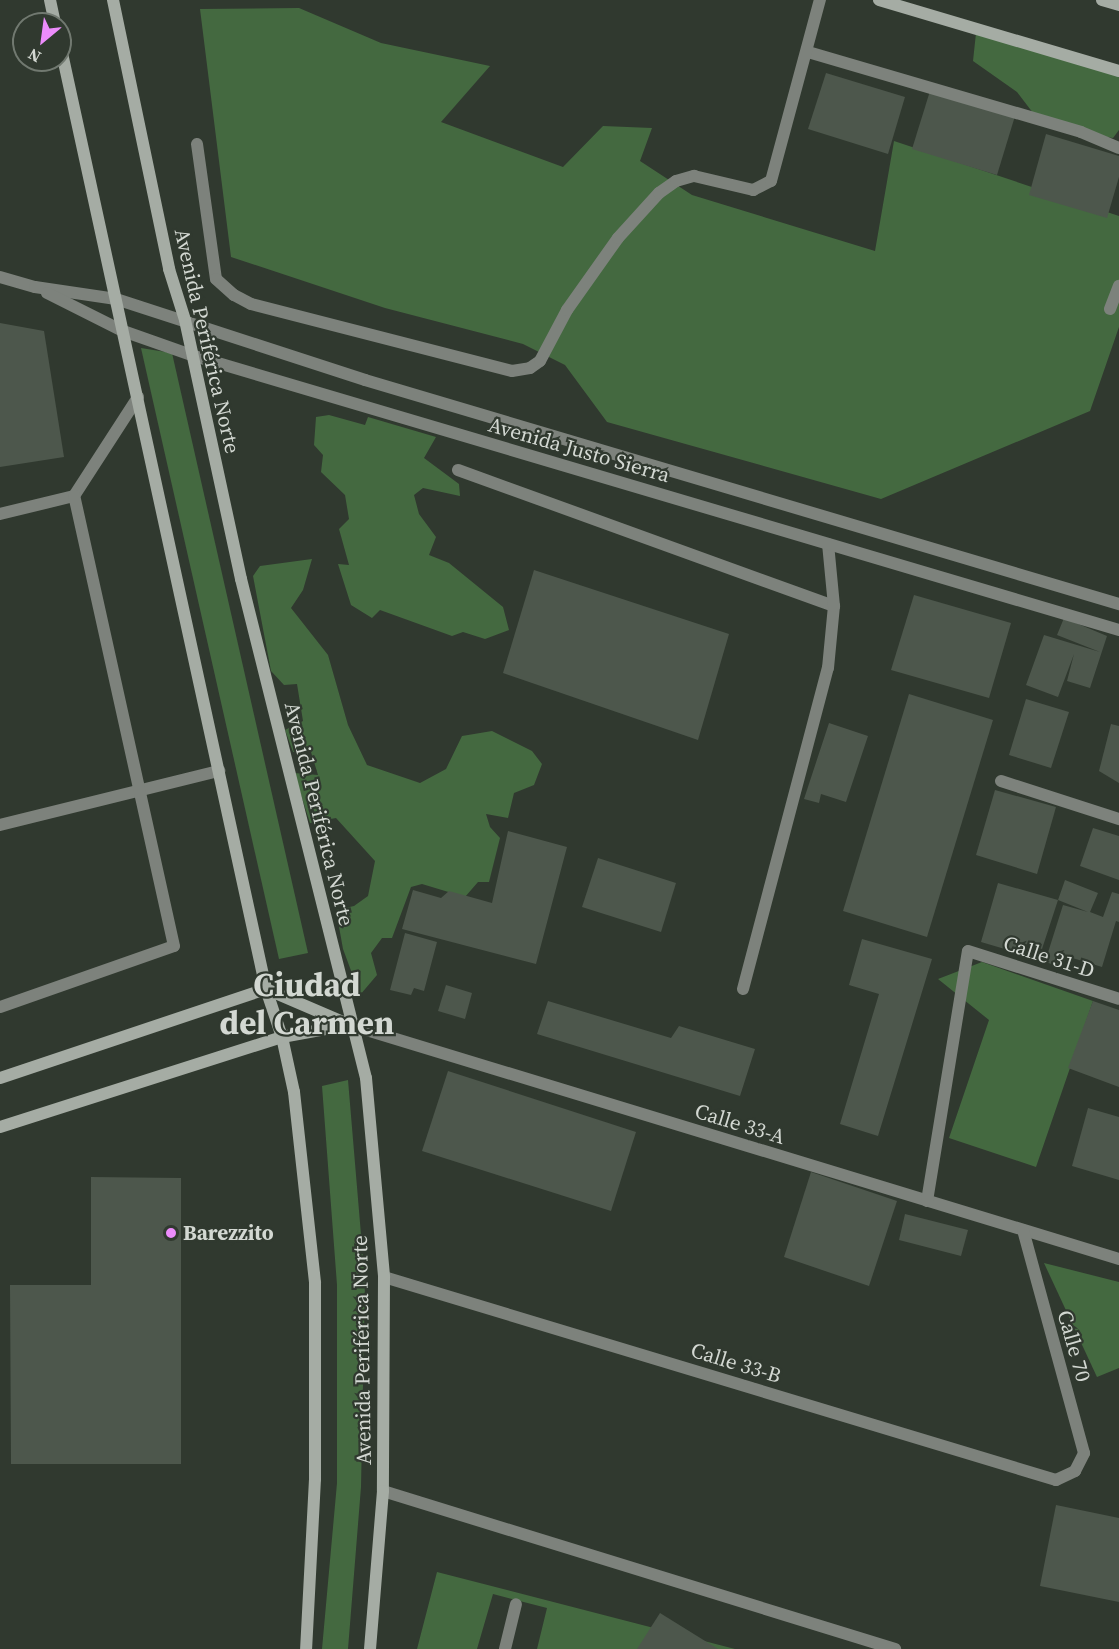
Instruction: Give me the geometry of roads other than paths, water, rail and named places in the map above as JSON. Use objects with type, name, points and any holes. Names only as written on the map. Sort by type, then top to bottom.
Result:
[{"type":"main road","name":"Avenida Periférica Norte","points":[[113,0],[169,269],[185,320],[241,579],[366,1078],[384,1277],[383,1491],[370,1649]]},
{"type":"main road","points":[[879,0],[1119,70]]},
{"type":"main road","points":[[1102,0],[1119,5]]},
{"type":"main road","points":[[66,72],[266,988],[282,1036],[294,1092],[315,1283],[315,1479],[306,1649]]},
{"type":"main road","points":[[0,1078],[266,988],[351,1025]]},
{"type":"main road","points":[[0,1127],[282,1036],[351,1025]]},
{"type":"street","points":[[197,144],[216,279],[234,295],[250,304],[512,371],[530,368],[540,361],[567,310],[618,238],[676,181],[694,176],[753,190],[771,181],[808,52],[820,0]]},
{"type":"street","points":[[808,52],[1081,132],[1119,148]]},
{"type":"street","name":"Avenida Justo Sierra","points":[[0,277],[35,287],[116,299],[365,381],[1119,604]]},
{"type":"street","points":[[1110,309],[1119,286]]},
{"type":"street","name":"Avenida Justo Sierra","points":[[35,287],[123,331],[191,355],[1119,630]]},
{"type":"street","points":[[0,514],[74,496],[138,397]]},
{"type":"street","points":[[458,470],[834,606]]},
{"type":"street","points":[[0,1007],[174,946],[74,496]]},
{"type":"street","points":[[743,989],[828,668],[834,606],[828,544]]},
{"type":"street","points":[[0,825],[219,771]]},
{"type":"street","points":[[1001,781],[1119,819]]},
{"type":"street","name":"Calle 31-D","points":[[927,1201],[968,951],[1119,999]]},
{"type":"street","name":"Calle 33-A","points":[[351,1025],[1119,1260]]},
{"type":"street","name":"Calle 70","points":[[1023,1230],[1084,1453],[1075,1471]]},
{"type":"street","name":"Calle 33-B","points":[[384,1277],[1056,1480],[1075,1471]]},
{"type":"street","points":[[383,1491],[879,1647],[895,1649]]},
{"type":"street","points":[[505,1649],[516,1604]]},
{"type":"place","name":"Barezzito","points":[[171,1233]]},
{"type":"district","name":"Ciudad del Carmen","points":[[307,1004]]}]
